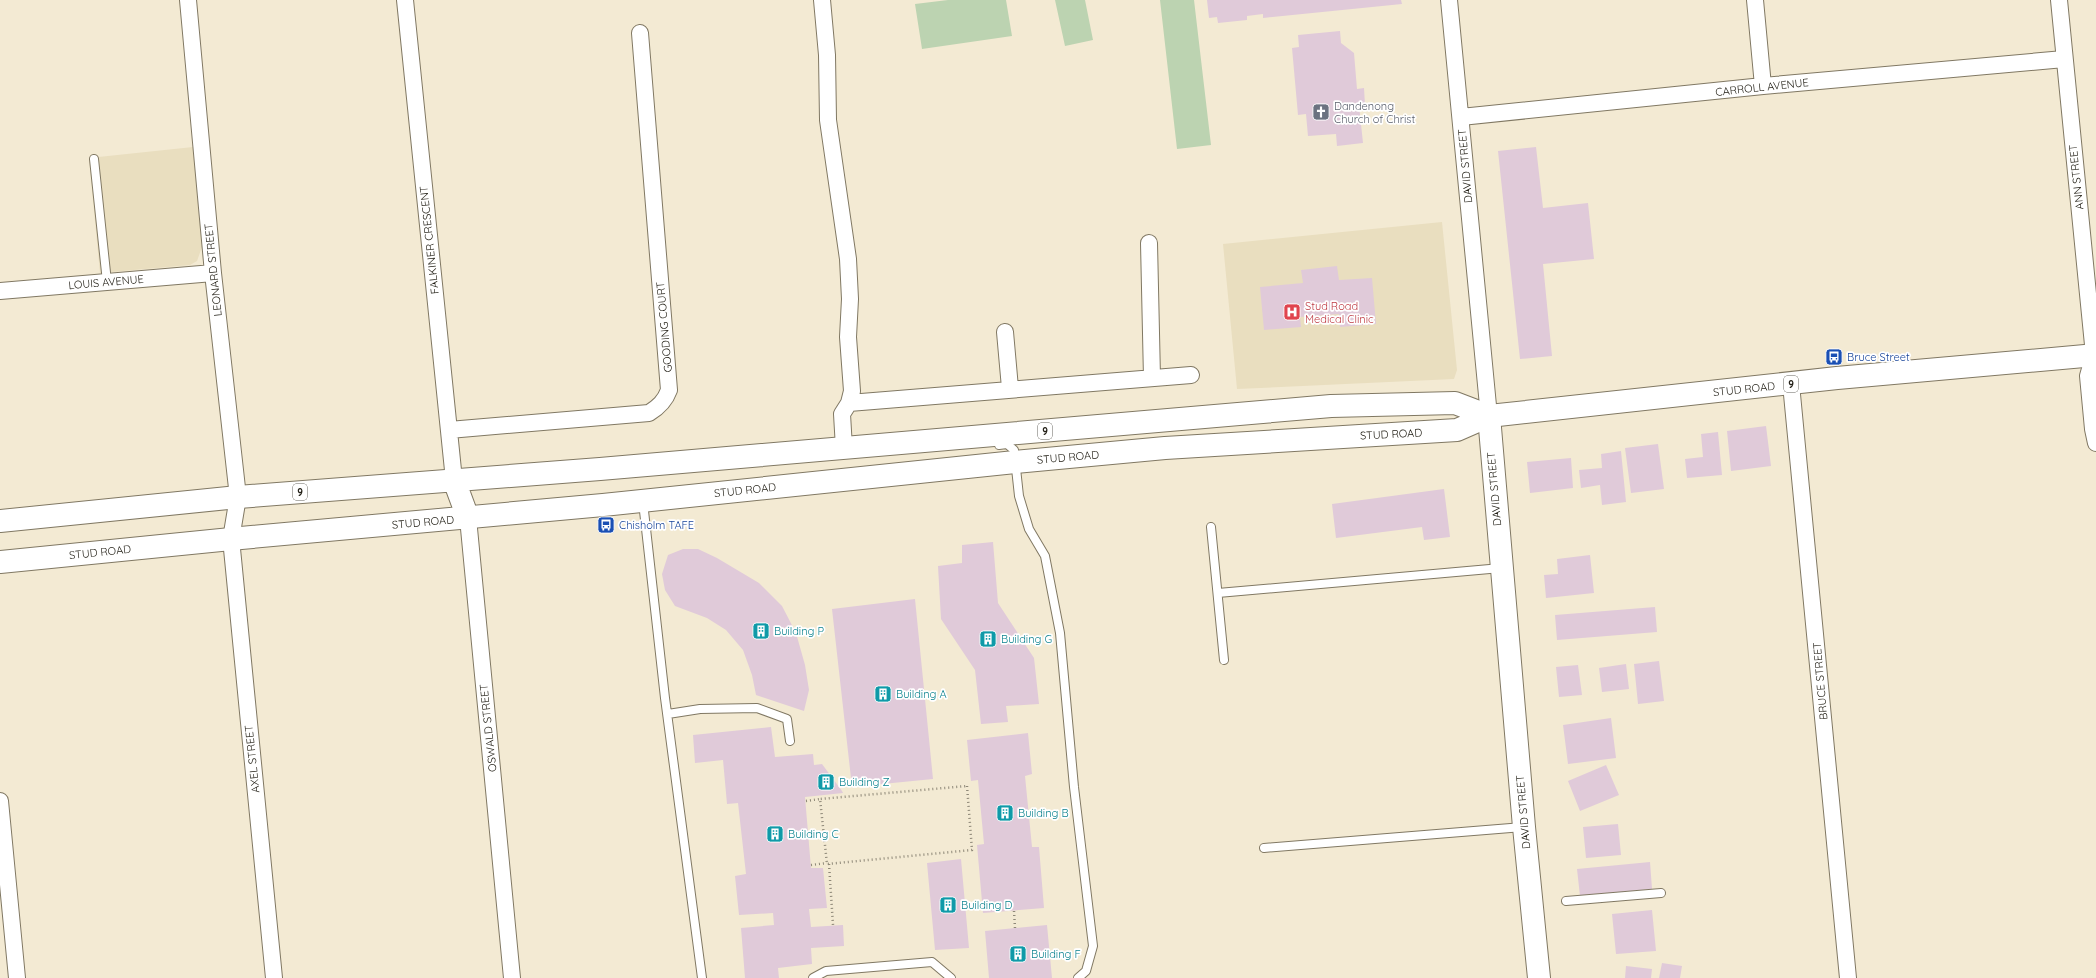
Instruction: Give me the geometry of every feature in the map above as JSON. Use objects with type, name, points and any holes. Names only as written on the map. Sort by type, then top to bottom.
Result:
[{"type":"main road","name":"STUD ROAD","points":[[0,562],[643,501],[1015,462],[1165,448],[1457,430],[1489,416],[1791,384],[2095,356]]},
{"type":"main road","name":"STUD ROAD","points":[[0,521],[238,497],[844,448],[874,449],[1331,406],[1454,403],[1489,416]]},
{"type":"main road","name":"DAVID STREET","points":[[1489,416],[1524,827],[1539,978]]},
{"type":"main road","name":"OSWALD STREET","points":[[454,480],[468,518]]},
{"type":"street","name":"LEONARD STREET","points":[[188,0],[213,273],[238,497],[231,539]]},
{"type":"street","name":"FALKINER CRESCENT","points":[[405,0],[454,480]]},
{"type":"street","points":[[822,0],[827,55],[828,120],[848,259],[850,299],[848,337],[852,391],[849,403],[842,414],[844,448]]},
{"type":"street","name":"DAVID STREET","points":[[1449,0],[1489,416]]},
{"type":"street","points":[[1755,0],[1763,86]]},
{"type":"street","name":"ANN STREET","points":[[2059,0],[2095,356],[2088,376],[2093,429],[2096,443]]},
{"type":"street","name":"GOODING COURT","points":[[449,430],[649,413],[656,409],[667,397],[669,390],[640,33]]},
{"type":"street","name":"CARROLL AVENUE","points":[[1461,117],[1763,86],[2064,59]]},
{"type":"street","points":[[1148,243],[1152,378]]},
{"type":"street","name":"LOUIS AVENUE","points":[[0,291],[213,273]]},
{"type":"street","points":[[1005,332],[1010,388]]},
{"type":"street","points":[[849,403],[1010,388],[1191,375]]},
{"type":"street","name":"BRUCE STREET","points":[[1791,384],[1848,978]]},
{"type":"street","name":"OSWALD STREET","points":[[468,518],[512,978]]},
{"type":"street","name":"AXEL STREET","points":[[231,539],[274,978]]},
{"type":"street","points":[[0,801],[17,978]]},
{"type":"lane","points":[[94,159],[106,282]]},
{"type":"lane","points":[[992,445],[1007,444],[1014,450],[1019,496],[1029,529],[1045,556],[1060,633],[1076,802],[1092,946],[1086,971],[1078,978]]},
{"type":"lane","points":[[643,501],[665,698],[702,978]]},
{"type":"lane","points":[[1212,527],[1224,660]]},
{"type":"lane","points":[[1218,593],[1501,568]]},
{"type":"lane","points":[[668,714],[700,709],[757,708],[787,719],[790,741]]},
{"type":"lane","points":[[1264,848],[1524,827]]},
{"type":"lane","points":[[1566,901],[1660,893]]},
{"type":"lane","points":[[813,978],[826,971],[932,962],[951,978]]},
{"type":"path","points":[[806,801],[966,786],[972,850],[811,865]]},
{"type":"path","points":[[820,799],[828,863],[833,925]]},
{"type":"path","points":[[1014,910],[1015,928]]},
{"type":"shaded area","points":[[193,147],[202,247],[197,261],[190,265],[100,273],[89,158]]},
{"type":"shaded area","points":[[1442,222],[1457,370],[1454,379],[1237,389],[1223,244]]},
{"type":"green space","points":[[948,0],[1006,0],[1012,36],[922,49],[915,4]]},
{"type":"green space","points":[[1055,0],[1085,0],[1093,40],[1065,46]]},
{"type":"green space","points":[[1160,0],[1194,0],[1211,145],[1177,149]]},
{"type":"building","points":[[1207,0],[1401,0],[1402,4],[1263,18],[1263,14],[1247,16],[1247,20],[1218,23],[1217,17],[1209,18]]},
{"type":"building","points":[[1340,31],[1341,43],[1354,53],[1357,89],[1364,88],[1365,105],[1359,105],[1363,143],[1337,146],[1336,134],[1308,136],[1306,114],[1298,115],[1292,48],[1299,47],[1298,35]]},
{"type":"building","points":[[1536,147],[1543,208],[1588,203],[1594,259],[1543,264],[1552,356],[1520,359],[1498,151]]},
{"type":"building","points":[[1337,266],[1339,280],[1372,278],[1376,324],[1340,327],[1339,314],[1300,317],[1301,327],[1264,330],[1260,287],[1303,283],[1301,270]]},
{"type":"building","points":[[1766,426],[1771,466],[1731,471],[1727,431]]},
{"type":"building","points":[[1718,432],[1722,475],[1687,478],[1685,459],[1703,457],[1701,434]]},
{"type":"building","points":[[1658,444],[1664,489],[1631,493],[1625,448]]},
{"type":"building","points":[[1621,451],[1626,502],[1602,505],[1600,485],[1581,488],[1579,470],[1602,468],[1601,454]]},
{"type":"building","points":[[1571,458],[1573,488],[1530,493],[1527,462]]},
{"type":"building","points":[[1444,489],[1450,537],[1424,540],[1422,527],[1336,538],[1332,504]]},
{"type":"building","name":"Building G","points":[[993,542],[998,603],[1034,658],[1039,704],[1006,706],[1008,722],[981,724],[975,670],[941,619],[938,566],[962,563],[962,545]]},
{"type":"building","name":"Building P","points":[[683,549],[698,549],[717,558],[759,583],[782,606],[796,633],[805,665],[809,690],[804,711],[756,695],[752,675],[743,650],[726,630],[707,618],[675,606],[665,590],[662,574],[668,555]]},
{"type":"building","points":[[1590,555],[1594,593],[1546,598],[1544,575],[1558,574],[1557,559]]},
{"type":"building","name":"Building A","points":[[915,599],[933,779],[852,787],[832,609]]},
{"type":"building","points":[[1655,607],[1657,632],[1557,640],[1555,615]]},
{"type":"building","points":[[1659,661],[1664,701],[1638,704],[1634,664]]},
{"type":"building","points":[[1626,664],[1629,689],[1602,692],[1599,668]]},
{"type":"building","points":[[1578,665],[1582,695],[1559,697],[1556,667]]},
{"type":"building","points":[[1611,718],[1616,758],[1568,764],[1563,725]]},
{"type":"building","name":"Building C","points":[[771,727],[775,757],[813,754],[814,765],[822,764],[843,793],[805,797],[811,868],[823,868],[827,908],[809,909],[811,927],[843,925],[844,946],[811,948],[812,964],[778,968],[779,978],[745,978],[741,928],[774,925],[773,913],[739,915],[735,876],[746,874],[738,803],[727,804],[723,760],[695,763],[693,735]]},
{"type":"building","name":"Building B","points":[[1028,733],[1032,774],[1025,776],[1032,847],[1039,847],[1044,908],[983,913],[977,845],[984,844],[978,780],[971,781],[967,740]]},
{"type":"building","points":[[1606,765],[1619,795],[1580,811],[1568,781]]},
{"type":"building","points":[[1618,824],[1621,855],[1586,858],[1583,827]]},
{"type":"building","name":"Building D","points":[[961,859],[969,948],[935,950],[927,863]]},
{"type":"building","points":[[1650,862],[1652,889],[1580,896],[1577,869]]},
{"type":"building","points":[[1652,910],[1656,951],[1616,954],[1612,914]]},
{"type":"building","name":"Building F","points":[[1047,925],[1052,978],[989,978],[985,931]]},
{"type":"building","points":[[1662,963],[1682,966],[1680,978],[1659,978]]},
{"type":"building","points":[[1626,966],[1652,969],[1651,978],[1625,978]]},
{"type":"place","name":"Dandenong Church of Christ","points":[[1321,112]]},
{"type":"place","name":"Stud Road Medical Clinic","points":[[1292,312]]},
{"type":"place","name":"Bruce Street","points":[[1834,357]]},
{"type":"place","name":"Chisholm TAFE","points":[[606,525]]},
{"type":"place","name":"Building P","points":[[761,631]]},
{"type":"place","name":"Building G","points":[[988,639]]},
{"type":"place","name":"Building A","points":[[883,694]]},
{"type":"place","name":"Building Z","points":[[826,782]]},
{"type":"place","name":"Building B","points":[[1005,813]]},
{"type":"place","name":"Building C","points":[[775,834]]},
{"type":"place","name":"Building D","points":[[948,905]]},
{"type":"place","name":"Building F","points":[[1018,954]]}]
